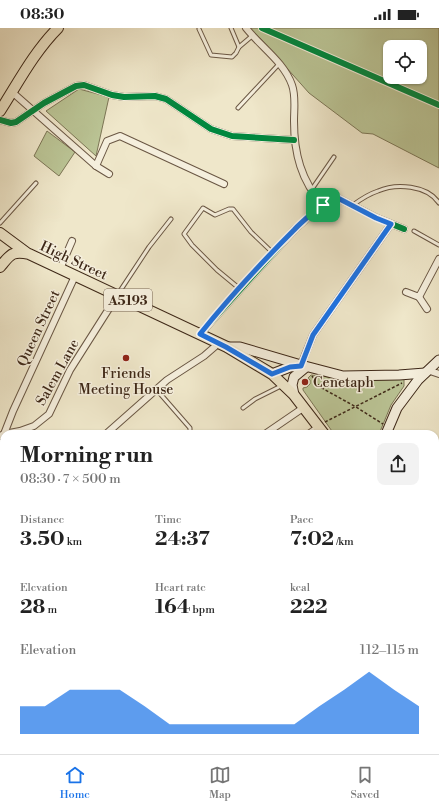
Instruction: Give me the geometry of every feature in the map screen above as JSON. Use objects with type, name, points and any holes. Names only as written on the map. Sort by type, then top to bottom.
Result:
[{"type":"main road","points":[[0,111],[29,64],[58,28]]},
{"type":"main road","name":"High Street","points":[[2,235],[29,254],[223,345],[272,374],[294,395],[321,430]]},
{"type":"main road","name":"High Street","points":[[2,235],[9,244],[10,255],[20,252],[29,254]]},
{"type":"main road","points":[[0,268],[10,255]]},
{"type":"street","points":[[246,28],[279,64],[291,83],[294,93],[294,140],[302,173],[310,190],[323,205]]},
{"type":"street","points":[[0,120],[11,123],[21,119],[76,86],[84,85],[112,95],[124,97],[155,96],[166,99],[211,129],[232,136],[294,140]]},
{"type":"street","points":[[12,92],[96,166],[108,174]]},
{"type":"street","points":[[96,166],[107,141],[120,136],[224,184]]},
{"type":"street","points":[[200,334],[295,229],[323,205],[332,195],[376,218],[404,229]]},
{"type":"street","points":[[294,395],[292,385],[294,377],[307,367],[313,335],[391,224]]},
{"type":"street","points":[[60,269],[72,241]]},
{"type":"street","points":[[419,297],[439,259]]},
{"type":"street","name":"Queen Street","points":[[4,430],[75,276]]},
{"type":"street","points":[[406,292],[419,297],[428,309]]},
{"type":"street","name":"Salem Lane","points":[[23,430],[34,426],[49,414],[70,370],[117,296]]},
{"type":"street","points":[[110,430],[167,380],[223,345],[240,347],[343,376],[406,381],[426,371],[439,360]]},
{"type":"street","points":[[272,374],[290,367],[307,367]]},
{"type":"street","points":[[388,430],[406,381],[426,371],[439,374]]},
{"type":"street","points":[[271,430],[303,408]]},
{"type":"lane","points":[[231,28],[239,47]]},
{"type":"lane","points":[[199,29],[211,55],[232,57],[239,47],[252,36]]},
{"type":"lane","points":[[238,108],[279,64]]},
{"type":"lane","points":[[310,190],[334,157]]},
{"type":"lane","points":[[0,223],[36,183]]},
{"type":"lane","points":[[353,205],[379,190],[393,187],[408,187],[422,190],[436,199],[439,203]]},
{"type":"lane","points":[[240,289],[217,270],[192,245],[184,234],[203,208],[214,215],[229,209],[233,209],[252,232],[273,253]]},
{"type":"lane","points":[[117,296],[149,248],[171,219]]},
{"type":"lane","points":[[414,231],[439,245]]},
{"type":"lane","points":[[242,408],[255,399],[284,385]]},
{"type":"lane","points":[[156,389],[190,428],[190,430]]},
{"type":"path","points":[[307,367],[320,387],[356,407],[387,430]]},
{"type":"path","points":[[321,430],[356,407],[406,381]]},
{"type":"green space","points":[[249,28],[439,28],[439,168],[373,134],[362,133],[309,93],[261,39]]},
{"type":"green space","points":[[79,89],[109,97],[96,156],[46,111]]},
{"type":"green space","points":[[47,131],[75,152],[59,176],[34,156]]},
{"type":"green space","points":[[311,375],[347,379],[404,378],[404,386],[391,405],[381,430],[331,430],[303,390],[303,388],[310,384],[310,380],[308,378]]},
{"type":"cycle path","points":[[262,28],[439,105]]},
{"type":"cycle path","points":[[0,120],[11,123],[16,122],[44,103],[76,86],[84,85],[112,95],[124,97],[155,96],[166,99],[211,129],[232,136],[294,140]]},
{"type":"cycle path","points":[[200,334],[295,229],[323,205],[332,195],[377,218],[404,229]]},
{"type":"place","name":"Friends Meeting House","points":[[126,358]]},
{"type":"place","name":"Cenetaph","points":[[305,382]]},
{"type":"route","points":[[332,195],[376,218],[391,224],[313,335],[301,366],[290,367],[272,374],[226,347],[200,334],[295,229],[323,205],[332,195]]}]
